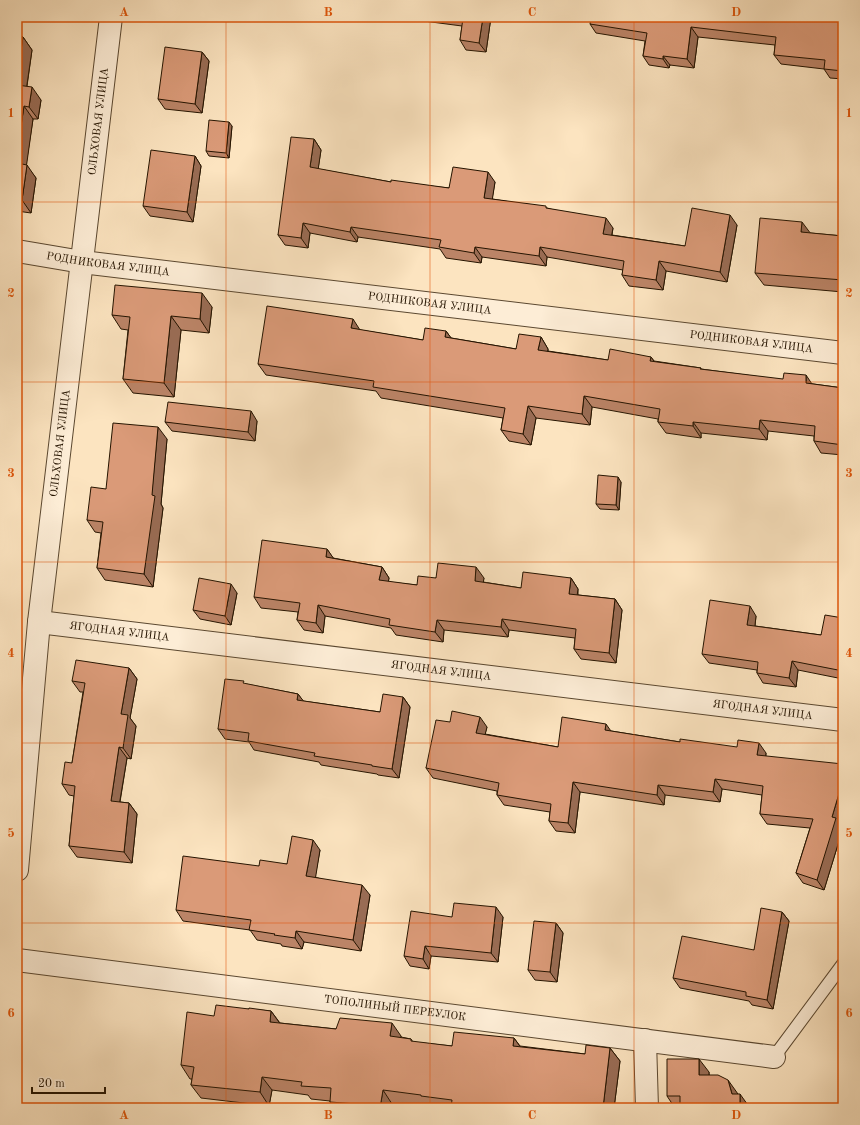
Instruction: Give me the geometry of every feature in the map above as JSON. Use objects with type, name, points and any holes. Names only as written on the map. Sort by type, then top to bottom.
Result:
[{"type":"street","name":"ОЛЬХОВАЯ УЛИЦА","points":[[17,870],[39,622],[111,17]]},
{"type":"street","name":"РОДНИКОВАЯ УЛИЦА","points":[[17,251],[82,262],[843,352]]},
{"type":"street","name":"ЯГОДНАЯ УЛИЦА","points":[[39,622],[843,720]]},
{"type":"street","name":"ТОПОЛИНЫЙ ПЕРЕУЛОК","points":[[17,960],[774,1057]]},
{"type":"street","points":[[645,1040],[647,1108]]},
{"type":"lane","points":[[774,1057],[843,964]]},
{"type":"building","points":[[457,17],[483,17],[479,43],[460,40],[463,18]]},
{"type":"building","points":[[591,17],[843,17],[843,71],[824,69],[825,60],[774,55],[776,37],[691,27],[687,59],[663,56],[663,59],[643,56],[647,33],[590,24]]},
{"type":"building","points":[[17,36],[23,37],[17,77]]},
{"type":"building","points":[[165,47],[202,52],[195,104],[158,99]]},
{"type":"building","points":[[17,85],[32,87],[29,107],[24,106],[17,153]]},
{"type":"building","points":[[209,120],[229,122],[226,153],[206,151]]},
{"type":"building","points":[[291,137],[314,139],[310,167],[391,182],[391,180],[449,188],[453,167],[488,172],[484,198],[546,206],[546,208],[606,218],[603,234],[685,246],[692,208],[730,215],[720,272],[659,261],[656,280],[622,275],[624,261],[540,247],[539,256],[475,247],[474,253],[439,247],[441,240],[351,227],[350,232],[303,223],[301,238],[278,235]]},
{"type":"building","points":[[151,150],[195,156],[187,212],[143,206]]},
{"type":"building","points":[[17,163],[27,165],[22,200],[17,200]]},
{"type":"building","points":[[760,218],[802,222],[801,232],[843,236],[843,280],[755,273]]},
{"type":"building","points":[[115,285],[202,293],[200,319],[171,316],[164,383],[123,379],[130,317],[112,315]]},
{"type":"building","points":[[267,306],[353,319],[351,328],[423,340],[425,328],[446,331],[445,337],[516,349],[519,334],[541,337],[538,350],[608,360],[610,349],[651,357],[650,361],[701,368],[700,369],[783,379],[784,373],[806,375],[806,383],[843,388],[843,445],[814,441],[815,426],[760,420],[759,429],[693,422],[693,426],[658,422],[660,409],[584,396],[582,414],[528,406],[523,434],[501,430],[505,408],[373,387],[374,381],[258,364]]},
{"type":"building","points":[[168,402],[251,411],[248,432],[165,422]]},
{"type":"building","points":[[113,423],[158,427],[152,495],[155,496],[144,574],[97,568],[103,522],[87,520],[91,487],[106,489]]},
{"type":"building","points":[[598,475],[618,477],[616,505],[596,504]]},
{"type":"building","points":[[262,540],[327,549],[326,557],[382,567],[379,580],[417,585],[418,576],[436,578],[438,563],[476,567],[475,581],[521,588],[523,572],[571,578],[569,594],[615,599],[609,653],[574,649],[576,629],[502,619],[501,627],[437,620],[435,632],[389,625],[390,619],[318,605],[316,623],[297,620],[300,603],[254,597]]},
{"type":"building","points":[[199,578],[231,584],[225,616],[193,610]]},
{"type":"building","points":[[710,600],[750,606],[747,625],[821,635],[825,615],[843,618],[843,671],[792,661],[789,678],[757,673],[758,662],[702,654]]},
{"type":"building","points":[[76,660],[129,668],[121,714],[128,715],[123,748],[119,747],[111,801],[129,803],[124,852],[69,846],[75,786],[62,784],[65,762],[72,763],[85,683],[72,681]]},
{"type":"building","points":[[225,679],[244,681],[243,683],[298,694],[297,700],[380,712],[383,694],[403,697],[392,769],[314,756],[315,753],[248,741],[249,733],[218,729]]},
{"type":"building","points":[[452,711],[480,717],[476,733],[558,747],[562,717],[606,724],[605,730],[680,742],[680,739],[737,747],[738,740],[759,743],[757,755],[843,764],[843,780],[832,817],[836,818],[817,880],[796,873],[813,819],[760,814],[763,786],[715,779],[713,792],[658,785],[657,795],[573,782],[568,823],[549,821],[551,804],[497,795],[499,783],[426,768],[436,720],[450,722]]},
{"type":"building","points":[[292,836],[313,840],[306,876],[362,885],[353,940],[296,931],[295,938],[274,935],[275,934],[249,930],[251,920],[176,910],[183,856],[259,866],[260,860],[287,864]]},
{"type":"building","points":[[454,903],[496,907],[491,953],[425,946],[423,959],[404,956],[411,911],[452,917]]},
{"type":"building","points":[[761,908],[782,912],[767,1000],[746,996],[746,992],[673,978],[682,936],[754,950]]},
{"type":"building","points":[[534,921],[556,923],[550,972],[528,970]]},
{"type":"building","points":[[216,1005],[271,1011],[270,1022],[336,1029],[340,1018],[392,1023],[390,1036],[411,1039],[411,1041],[452,1046],[454,1032],[514,1038],[513,1046],[585,1054],[586,1045],[610,1048],[603,1108],[533,1108],[505,1105],[505,1108],[451,1108],[452,1100],[383,1090],[380,1108],[357,1106],[357,1104],[330,1102],[331,1088],[301,1086],[302,1082],[262,1077],[260,1092],[191,1085],[194,1067],[181,1065],[187,1012],[214,1016]]},
{"type":"building","points":[[667,1059],[699,1059],[699,1075],[718,1075],[728,1080],[732,1094],[740,1094],[740,1108],[680,1108],[680,1096],[667,1096]]}]
